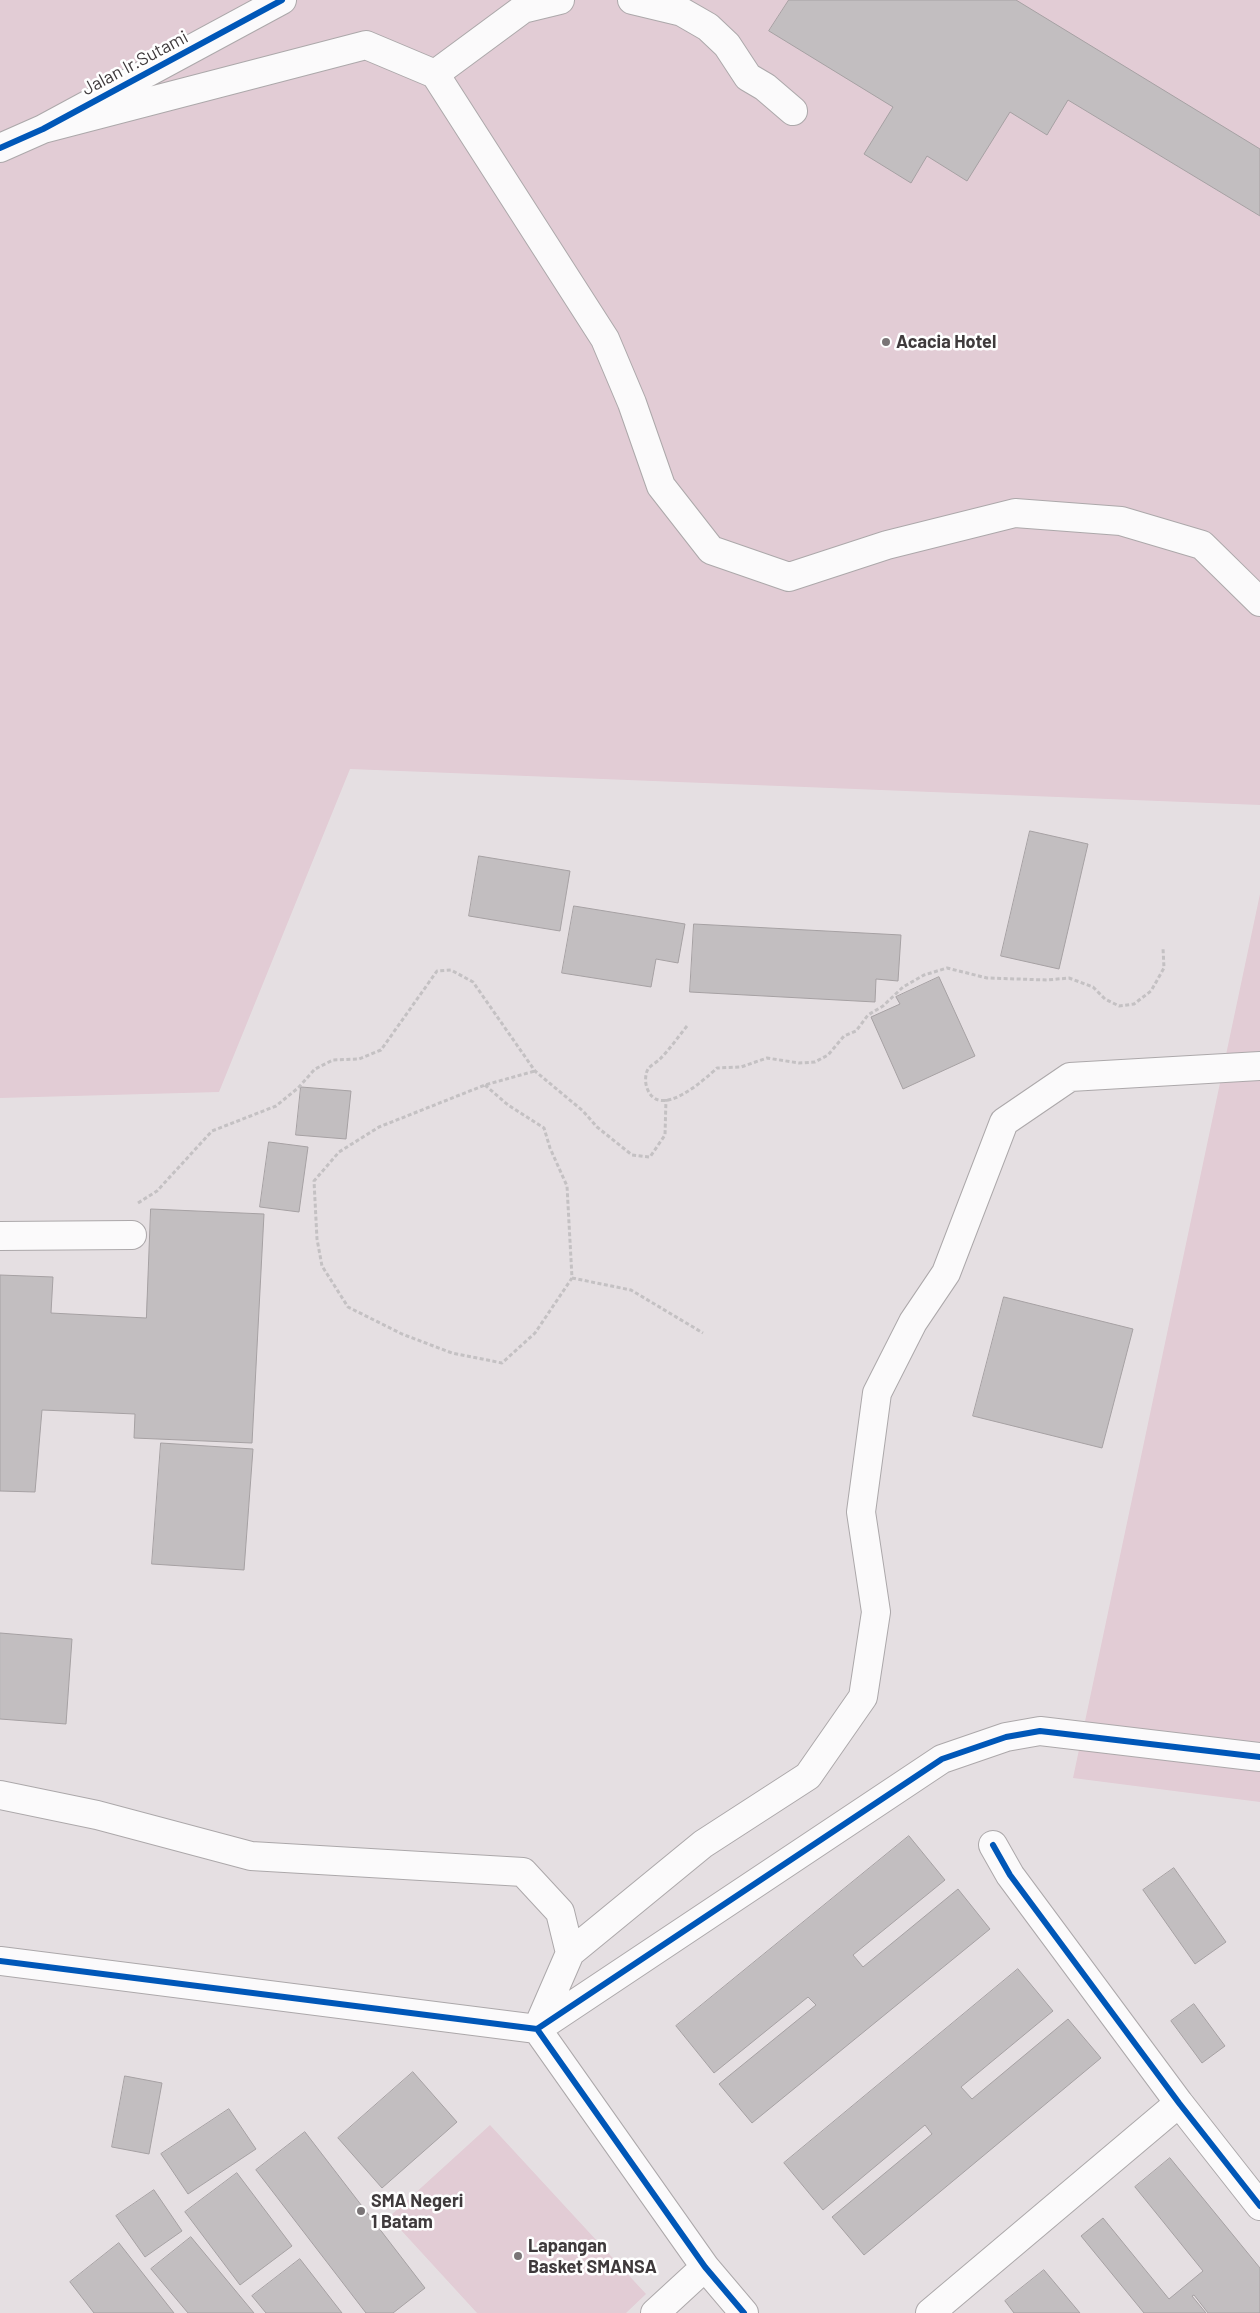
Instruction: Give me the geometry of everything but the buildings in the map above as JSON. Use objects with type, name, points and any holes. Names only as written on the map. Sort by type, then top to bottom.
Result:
[{"type":"street","name":"Jalan Ir.Sutami","points":[[0,148],[44,129],[282,0]]},
{"type":"street","points":[[436,74],[523,9],[560,0]]},
{"type":"street","points":[[632,0],[682,12],[708,27],[728,45],[748,76],[765,87],[793,111]]},
{"type":"street","points":[[44,129],[366,45],[436,74],[605,339],[632,404],[662,486],[711,550],[789,577],[887,545],[1015,513],[1121,521],[1202,545],[1260,602]]},
{"type":"street","points":[[537,2029],[570,1953],[703,1844],[808,1776],[863,1697],[876,1612],[861,1512],[877,1393],[913,1322],[946,1273],[1004,1122],[1070,1077],[1260,1066]]},
{"type":"street","points":[[0,1236],[132,1235]]},
{"type":"street","points":[[0,1961],[537,2029],[942,1759],[1006,1737],[1040,1731],[1260,1757]]},
{"type":"street","points":[[0,1796],[97,1815],[251,1856],[523,1872],[560,1912],[570,1953]]},
{"type":"street","points":[[993,1845],[1010,1874],[1179,2103],[1260,2206]]},
{"type":"street","points":[[537,2029],[705,2267],[744,2313]]},
{"type":"street","points":[[930,2313],[1179,2103]]},
{"type":"street","points":[[655,2313],[705,2267]]},
{"type":"path","points":[[688,1026],[660,1059],[648,1069],[645,1079],[647,1088],[652,1097],[658,1100],[682,1096],[698,1086],[717,1068],[742,1067],[767,1058],[799,1063],[814,1062],[828,1054],[844,1036],[856,1031],[868,1015],[883,1006],[904,988],[924,975],[947,968],[987,978],[1047,980],[1070,978],[1093,987],[1105,999],[1119,1006],[1134,1004],[1151,991],[1164,968],[1163,948]]},
{"type":"path","points":[[132,1206],[157,1191],[212,1131],[276,1106],[298,1088],[315,1069],[334,1060],[359,1059],[381,1050],[437,971],[451,970],[473,982],[535,1071],[584,1111],[596,1127],[632,1155],[650,1157],[664,1135],[666,1099]]},
{"type":"path","points":[[485,1085],[508,1105],[544,1128],[550,1148],[567,1186],[572,1278],[535,1333],[502,1363],[452,1353],[402,1334],[348,1307],[322,1266],[317,1239],[314,1181],[339,1152],[379,1127],[485,1085],[535,1071]]},
{"type":"path","points":[[572,1278],[631,1290],[703,1333]]},
{"type":"shaded area","points":[[0,0],[1260,0],[1260,805],[350,769],[219,1092],[0,1098]]},
{"type":"shaded area","points":[[1260,894],[1260,1802],[1073,1778]]},
{"type":"shaded area","name":"Lapangan Basket SMANSA","points":[[490,2125],[646,2294],[626,2313],[477,2313],[389,2217]]},
{"type":"cycle path","points":[[0,148],[43,129],[282,0]]},
{"type":"cycle path","points":[[537,2029],[942,1759],[1006,1737],[1040,1731],[1260,1757]]},
{"type":"cycle path","points":[[993,1845],[1010,1875],[1179,2103],[1260,2206]]},
{"type":"cycle path","points":[[0,1961],[537,2029],[705,2267],[744,2313]]},
{"type":"place","name":"Acacia Hotel","points":[[886,342]]},
{"type":"place","name":"SMA Negeri 1 Batam","points":[[361,2211]]},
{"type":"place","name":"Lapangan Basket SMANSA","points":[[518,2256]]}]
